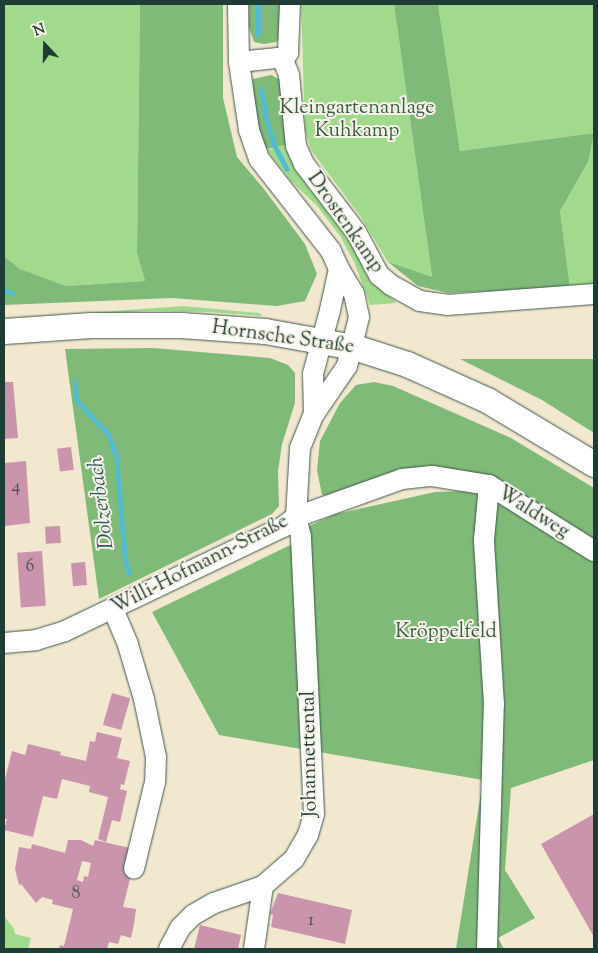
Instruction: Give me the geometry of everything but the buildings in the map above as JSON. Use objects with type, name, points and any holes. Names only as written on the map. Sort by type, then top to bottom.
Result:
[{"type":"main road","name":"Hornsche Straße","points":[[4,331],[91,326],[181,325],[251,329],[322,339],[407,364],[487,400],[594,464]]},
{"type":"street","name":"Willi-Hofmann-Straße","points":[[4,643],[56,635],[283,527],[296,517],[297,461],[304,436],[314,414],[348,366],[354,347],[359,317],[354,294],[331,251],[259,159],[249,130],[239,62],[238,4]]},
{"type":"street","points":[[239,62],[278,58],[283,60],[288,53],[290,4]]},
{"type":"street","name":"Drostenkamp","points":[[283,60],[289,75],[296,146],[304,164],[356,232],[379,275],[391,285],[420,302],[448,305],[594,294]]},
{"type":"street","name":"Willi-Hofmann-Straße","points":[[314,414],[313,374],[339,269]]},
{"type":"street","name":"Waldweg","points":[[296,517],[402,479],[432,476],[489,485],[594,551]]},
{"type":"street","points":[[487,949],[494,705],[484,540],[489,485]]},
{"type":"street","name":"Johannettental","points":[[170,949],[180,928],[193,915],[214,903],[263,886],[294,859],[308,835],[314,814],[301,536],[296,517]]},
{"type":"street","points":[[113,608],[128,645],[141,690],[156,757],[155,782],[134,869]]},
{"type":"street","points":[[254,949],[263,886]]},
{"type":"green space","points":[[4,4],[140,4],[137,253],[145,281],[66,286],[20,269],[4,256]]},
{"type":"green space","points":[[140,4],[223,4],[223,98],[237,157],[264,189],[305,244],[317,274],[305,301],[277,306],[172,298],[4,305],[4,256],[20,269],[66,286],[145,281],[137,253]]},
{"type":"green space","points":[[249,4],[282,4],[283,33],[276,42],[264,44],[254,42],[249,27]]},
{"type":"green space","name":"Kleingartenanlage Kuhkamp","points":[[301,4],[394,4],[432,278],[388,262],[361,217],[311,150],[305,130]]},
{"type":"green space","points":[[394,4],[438,4],[460,151],[594,133],[588,162],[560,211],[570,287],[448,293],[418,286],[388,262],[432,277]]},
{"type":"green space","points":[[438,4],[594,4],[594,286],[570,287],[560,211],[588,162],[593,133],[460,151]]},
{"type":"green space","points":[[271,75],[281,80],[286,145],[267,149],[257,129],[252,85],[253,79]]},
{"type":"green space","points":[[286,145],[382,290],[397,303],[370,305],[354,262],[340,236],[317,206],[291,181],[267,150]]},
{"type":"green space","points":[[183,306],[260,313],[262,316],[208,312],[150,311],[4,319]]},
{"type":"green space","points":[[153,348],[270,358],[288,365],[295,373],[295,403],[282,444],[278,471],[279,506],[272,514],[99,599],[65,349]]},
{"type":"green space","points":[[460,359],[594,359],[594,433],[542,400]]},
{"type":"green space","points":[[374,382],[393,386],[511,438],[594,488],[594,539],[525,496],[474,473],[439,467],[401,472],[333,496],[322,495],[317,470],[320,441],[340,403],[356,385]]},
{"type":"green space","name":"Kröppelfeld","points":[[466,491],[485,496],[501,504],[594,562],[594,760],[511,788],[505,870],[535,918],[498,938],[504,949],[456,949],[483,780],[219,735],[152,612],[309,536],[309,526],[336,514],[435,492]]},
{"type":"green space","points":[[4,916],[14,929],[15,934],[31,938],[28,949],[4,949]]},
{"type":"waterway","points":[[258,4],[258,34]]},
{"type":"waterway","points":[[261,89],[266,118],[274,145],[287,169]]},
{"type":"waterway","name":"Dolzerbach","points":[[4,290],[12,293]]},
{"type":"waterway","name":"Dolzerbach","points":[[75,383],[76,400],[108,434],[116,456],[125,560],[129,572]]}]
